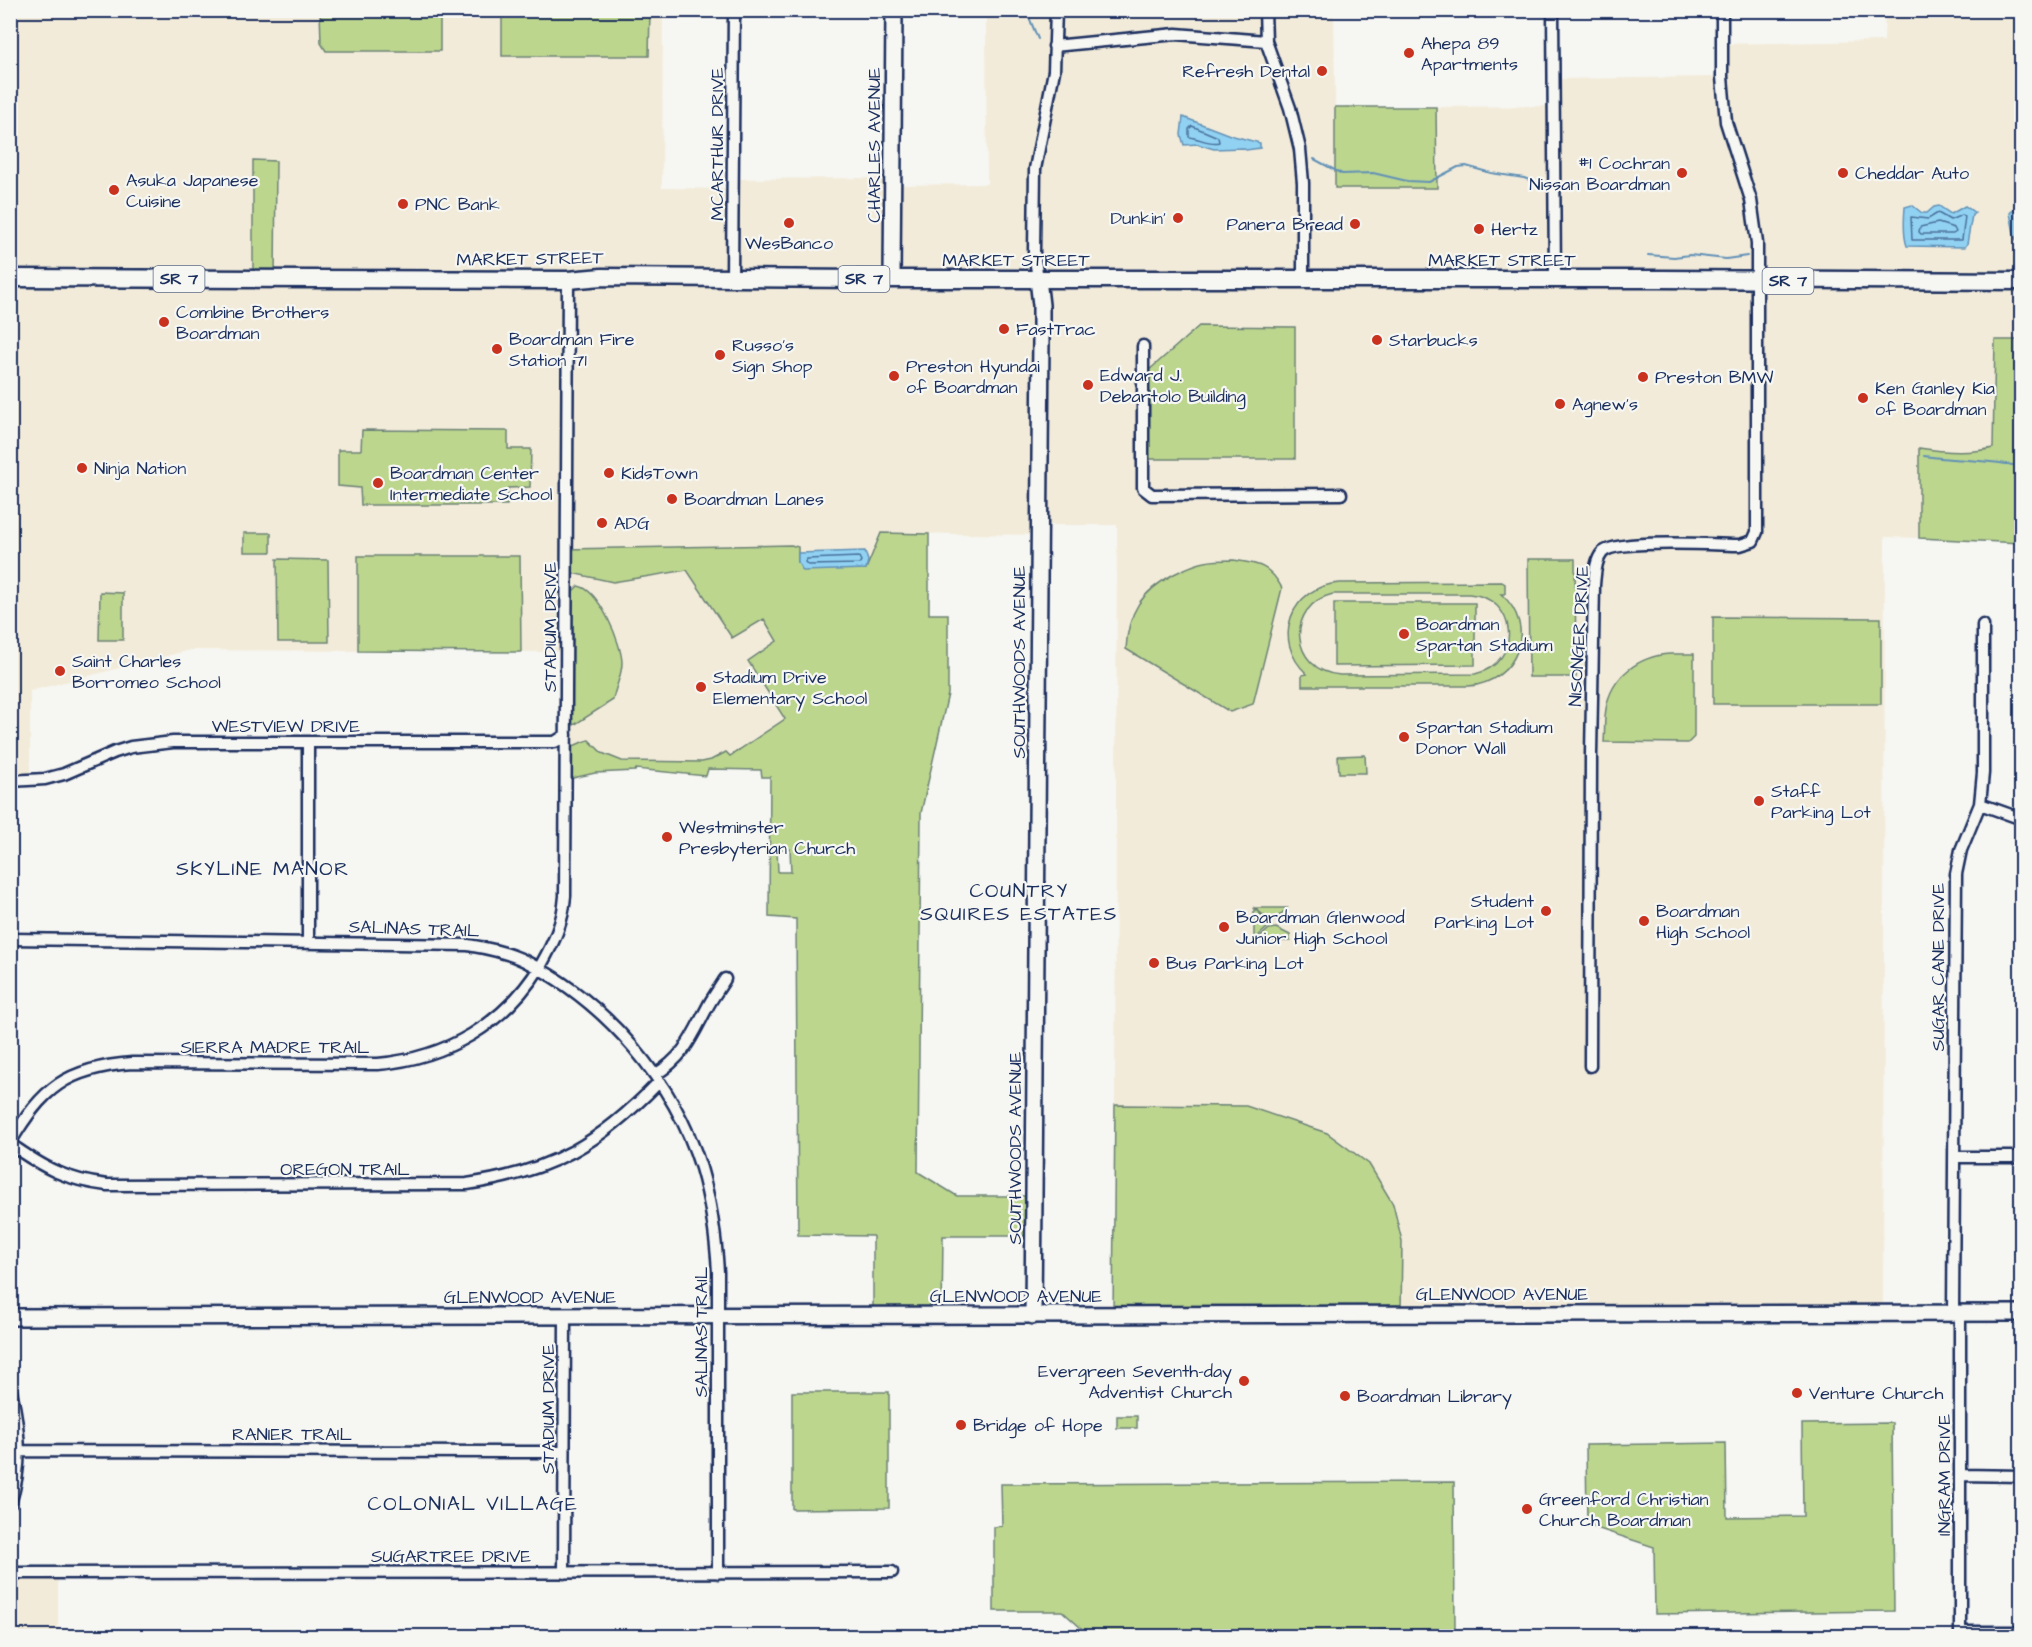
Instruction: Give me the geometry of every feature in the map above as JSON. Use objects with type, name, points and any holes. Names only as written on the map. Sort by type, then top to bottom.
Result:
[{"type":"main road","name":"MARKET STREET","points":[[10,278],[568,280],[602,277],[2022,281]]},
{"type":"street","name":"MCARTHUR DRIVE","points":[[732,278],[734,10]]},
{"type":"street","name":"CHARLES AVENUE","points":[[892,279],[894,10]]},
{"type":"street","name":"SOUTHWOODS AVENUE","points":[[1033,1316],[1041,336],[1041,305],[1034,252],[1035,169],[1054,71],[1056,10]]},
{"type":"street","points":[[1265,10],[1266,41],[1290,108],[1300,149],[1303,183],[1303,280]]},
{"type":"street","points":[[1553,10],[1555,279]]},
{"type":"street","points":[[1722,10],[1724,99],[1730,139],[1747,186],[1753,212],[1757,243],[1756,280]]},
{"type":"street","points":[[1054,46],[1176,34],[1266,41]]},
{"type":"street","name":"STADIUM DRIVE","points":[[538,969],[556,938],[564,912],[568,280]]},
{"type":"street","name":"NISONGER DRIVE","points":[[1590,1066],[1591,754],[1596,566],[1602,552],[1612,546],[1627,544],[1740,545],[1753,541],[1758,520],[1756,280]]},
{"type":"street","points":[[1143,346],[1143,488],[1152,495],[1341,494]]},
{"type":"street","name":"SUGAR CANE DRIVE","points":[[1957,1313],[1954,1157],[1956,874],[1960,849],[1980,804],[1983,773],[1983,625]]},
{"type":"street","name":"WESTVIEW DRIVE","points":[[10,781],[30,781],[64,774],[115,752],[147,744],[173,742],[555,742],[566,735]]},
{"type":"street","points":[[308,742],[308,942]]},
{"type":"street","points":[[1980,804],[2022,819]]},
{"type":"street","name":"SALINAS TRAIL","points":[[10,939],[468,945],[507,954],[538,969],[561,982],[595,1009],[620,1033],[657,1079],[688,1136],[708,1197],[716,1248],[718,1317],[718,1573]]},
{"type":"street","name":"SIERRA MADRE TRAIL","points":[[10,1143],[26,1115],[46,1093],[71,1077],[101,1067],[132,1063],[378,1064],[431,1054],[465,1039],[494,1020],[521,994],[538,969]]},
{"type":"street","name":"OREGON TRAIL","points":[[10,1143],[38,1164],[54,1172],[81,1181],[107,1185],[467,1184],[522,1173],[573,1152],[616,1124],[685,1050],[698,1029],[708,1004],[725,979]]},
{"type":"street","points":[[1954,1157],[2022,1157]]},
{"type":"street","name":"INGRAM DRIVE","points":[[1957,1313],[1961,1475],[1960,1634]]},
{"type":"street","name":"GLENWOOD AVENUE","points":[[10,1317],[2022,1313]]},
{"type":"street","name":"STADIUM DRIVE","points":[[564,1573],[565,1317]]},
{"type":"street","points":[[10,1385],[20,1435],[20,1466],[10,1504]]},
{"type":"street","name":"RANIER TRAIL","points":[[20,1450],[564,1452]]},
{"type":"street","points":[[1961,1475],[2022,1476]]},
{"type":"street","name":"SUGARTREE DRIVE","points":[[10,1573],[892,1572]]},
{"type":"street","points":[[1960,1634],[2022,1632]]},
{"type":"shaded area","points":[[11,11],[663,11],[662,188],[733,189],[734,179],[893,178],[893,185],[987,184],[986,11],[1334,11],[1336,188],[1437,188],[1436,107],[1553,106],[1553,79],[1722,77],[1722,44],[1884,41],[1885,11],[2021,11],[2021,340],[1995,340],[1994,448],[1979,451],[1940,451],[1919,448],[1919,538],[1885,537],[1883,1314],[1401,1314],[1402,1241],[1369,1164],[1327,1133],[1246,1106],[1115,1105],[1117,525],[1040,525],[1039,535],[881,533],[796,762],[565,762],[566,652],[190,650],[30,691],[30,781],[11,781]]},
{"type":"shaded area","points":[[10,1573],[58,1573],[58,1636],[11,1636]]},
{"type":"green space","points":[[320,11],[440,11],[440,51],[326,51],[321,43]]},
{"type":"green space","points":[[502,11],[650,11],[649,56],[502,56]]},
{"type":"green space","points":[[1335,107],[1436,107],[1437,188],[1335,188]]},
{"type":"green space","points":[[253,160],[276,161],[275,280],[253,280]]},
{"type":"green space","points":[[1199,326],[1295,327],[1295,459],[1148,459],[1148,371]]},
{"type":"green space","points":[[1995,340],[2021,340],[2021,543],[1919,538],[1919,448],[1956,452],[1993,448]]},
{"type":"green space","points":[[362,430],[508,431],[508,449],[531,449],[530,487],[508,488],[507,505],[361,505],[360,488],[338,486],[338,450],[361,450]]},
{"type":"green space","points":[[244,533],[271,533],[271,552],[244,552]]},
{"type":"green space","points":[[881,533],[929,534],[929,614],[948,614],[948,694],[921,813],[918,1172],[957,1196],[1034,1196],[1033,1236],[943,1236],[942,1316],[873,1316],[873,1236],[798,1235],[796,919],[769,917],[770,777],[762,777],[761,770],[708,769],[706,776],[636,769],[635,771],[595,773],[573,778],[565,775],[566,748],[589,740],[602,753],[622,761],[702,762],[726,752],[730,756],[785,719],[748,661],[777,641],[764,619],[732,638],[687,570],[613,582],[567,572],[565,549],[791,545],[798,547],[798,562],[866,569]],"holes":[[[777,849],[790,849],[791,872],[778,872]]]},
{"type":"green space","points":[[358,556],[520,556],[521,652],[358,651]]},
{"type":"green space","points":[[277,559],[328,560],[329,642],[278,642]]},
{"type":"green space","points":[[1528,559],[1575,559],[1576,677],[1529,677]]},
{"type":"green space","points":[[1233,560],[1262,566],[1272,574],[1282,588],[1253,704],[1230,712],[1126,649],[1133,614],[1138,604],[1153,588],[1193,565]]},
{"type":"green space","points":[[1502,582],[1505,584],[1505,594],[1501,594],[1513,607],[1519,622],[1520,637],[1517,651],[1510,664],[1500,675],[1486,682],[1469,686],[1302,686],[1302,675],[1307,674],[1296,660],[1290,646],[1288,631],[1291,617],[1298,604],[1309,594],[1323,586],[1340,583]],"holes":[[[1333,594],[1469,594],[1485,598],[1497,606],[1505,618],[1508,631],[1507,645],[1501,657],[1491,668],[1475,674],[1340,675],[1323,671],[1311,662],[1303,651],[1300,637],[1301,623],[1307,611],[1317,600]]]},
{"type":"green space","points":[[578,586],[586,589],[594,597],[608,618],[618,643],[622,663],[613,700],[574,725],[566,723],[566,592]]},
{"type":"green space","points":[[100,592],[123,593],[123,640],[99,640]]},
{"type":"green space","points":[[1334,603],[1475,603],[1475,665],[1334,666]]},
{"type":"green space","points":[[1713,617],[1881,618],[1881,704],[1713,704]]},
{"type":"green space","points":[[1670,654],[1694,654],[1694,737],[1688,743],[1604,742],[1606,709],[1620,678],[1628,670],[1647,659]]},
{"type":"green space","points":[[1365,755],[1366,773],[1339,773],[1338,756]]},
{"type":"green space","points":[[1254,908],[1268,922],[1268,927],[1254,940]]},
{"type":"green space","points":[[1255,908],[1287,908],[1275,920],[1269,920]]},
{"type":"green space","points":[[1276,928],[1290,935],[1290,941],[1256,941],[1269,929]]},
{"type":"green space","points":[[1115,1105],[1246,1106],[1327,1133],[1369,1164],[1393,1204],[1402,1241],[1401,1314],[1113,1316]]},
{"type":"green space","points":[[792,1392],[889,1392],[889,1508],[792,1509]]},
{"type":"green space","points":[[1117,1416],[1137,1416],[1137,1428],[1117,1428]]},
{"type":"green space","points":[[1892,1423],[1894,1611],[1655,1614],[1654,1547],[1587,1525],[1586,1445],[1726,1443],[1727,1517],[1803,1516],[1802,1424]]},
{"type":"green space","points":[[1454,1482],[1455,1629],[1380,1630],[1376,1636],[1090,1636],[1062,1611],[994,1611],[994,1527],[1002,1526],[1001,1484]]},
{"type":"water","points":[[1183,117],[1230,135],[1260,143],[1260,148],[1214,149],[1197,144],[1184,145],[1181,135]]},
{"type":"water","points":[[1912,205],[1922,213],[1927,213],[1939,206],[1951,214],[1965,206],[1975,213],[1972,215],[1965,247],[1907,246],[1904,232],[1905,207]]},
{"type":"water","points":[[2018,205],[2021,209],[2021,247],[2015,238],[2010,213]]},
{"type":"water","points":[[865,551],[868,561],[866,569],[803,571],[798,562],[798,553]]},
{"type":"waterway","points":[[1026,10],[1038,39]]},
{"type":"waterway","points":[[1314,159],[1342,174],[1373,173],[1407,181],[1429,182],[1458,167],[1466,166],[1524,178],[1540,184]]},
{"type":"waterway","points":[[1648,255],[1674,257],[1690,255],[1726,259],[1747,256]]},
{"type":"waterway","points":[[1924,456],[2022,467]]},
{"type":"place","name":"Ahepa 89 Apartments","points":[[1409,53]]},
{"type":"place","name":"Refresh Dental","points":[[1322,71]]},
{"type":"place","name":"#1 Cochran Nissan Boardman","points":[[1682,173]]},
{"type":"place","name":"Cheddar Auto","points":[[1843,173]]},
{"type":"place","name":"Asuka Japanese Cuisine","points":[[114,190]]},
{"type":"place","name":"PNC Bank","points":[[403,204]]},
{"type":"place","name":"Dunkin'","points":[[1178,218]]},
{"type":"place","name":"WesBanco","points":[[789,223]]},
{"type":"place","name":"Panera Bread","points":[[1355,224]]},
{"type":"place","name":"Hertz","points":[[1479,229]]},
{"type":"place","name":"Combine Brothers Boardman","points":[[164,322]]},
{"type":"place","name":"FastTrac","points":[[1004,329]]},
{"type":"place","name":"Starbucks","points":[[1377,340]]},
{"type":"place","name":"Boardman Fire Station 71","points":[[497,349]]},
{"type":"place","name":"Russo's Sign Shop","points":[[720,355]]},
{"type":"place","name":"Preston Hyundai of Boardman","points":[[894,376]]},
{"type":"place","name":"Preston BMW","points":[[1643,377]]},
{"type":"place","name":"Edward J. Debartolo Building","points":[[1088,385]]},
{"type":"place","name":"Ken Ganley Kia of Boardman","points":[[1863,398]]},
{"type":"place","name":"Agnew's","points":[[1560,404]]},
{"type":"place","name":"Ninja Nation","points":[[82,468]]},
{"type":"place","name":"KidsTown","points":[[609,473]]},
{"type":"place","name":"Boardman Center Intermediate School","points":[[378,483]]},
{"type":"place","name":"Boardman Lanes","points":[[672,499]]},
{"type":"place","name":"ADG","points":[[602,523]]},
{"type":"place","name":"Boardman Spartan Stadium","points":[[1404,634]]},
{"type":"place","name":"Saint Charles Borromeo School","points":[[60,671]]},
{"type":"place","name":"Stadium Drive Elementary School","points":[[701,687]]},
{"type":"place","name":"Spartan Stadium Donor Wall","points":[[1404,737]]},
{"type":"place","name":"Staff Parking Lot","points":[[1759,801]]},
{"type":"place","name":"Westminster Presbyterian Church","points":[[667,837]]},
{"type":"place","name":"Student Parking Lot","points":[[1546,911]]},
{"type":"place","name":"Boardman High School","points":[[1644,921]]},
{"type":"place","name":"Boardman Glenwood Junior High School","points":[[1224,927]]},
{"type":"place","name":"Bus Parking Lot","points":[[1154,963]]},
{"type":"place","name":"Evergreen Seventh-day Adventist Church","points":[[1244,1381]]},
{"type":"place","name":"Venture Church","points":[[1797,1393]]},
{"type":"place","name":"Boardman Library","points":[[1345,1396]]},
{"type":"place","name":"Bridge of Hope","points":[[961,1425]]},
{"type":"place","name":"Greenford Christian Church Boardman","points":[[1527,1509]]},
{"type":"district","name":"SKYLINE MANOR","points":[[263,869]]},
{"type":"district","name":"COUNTRY SQUIRES ESTATES","points":[[1019,902]]},
{"type":"district","name":"COLONIAL VILLAGE","points":[[473,1504]]}]
